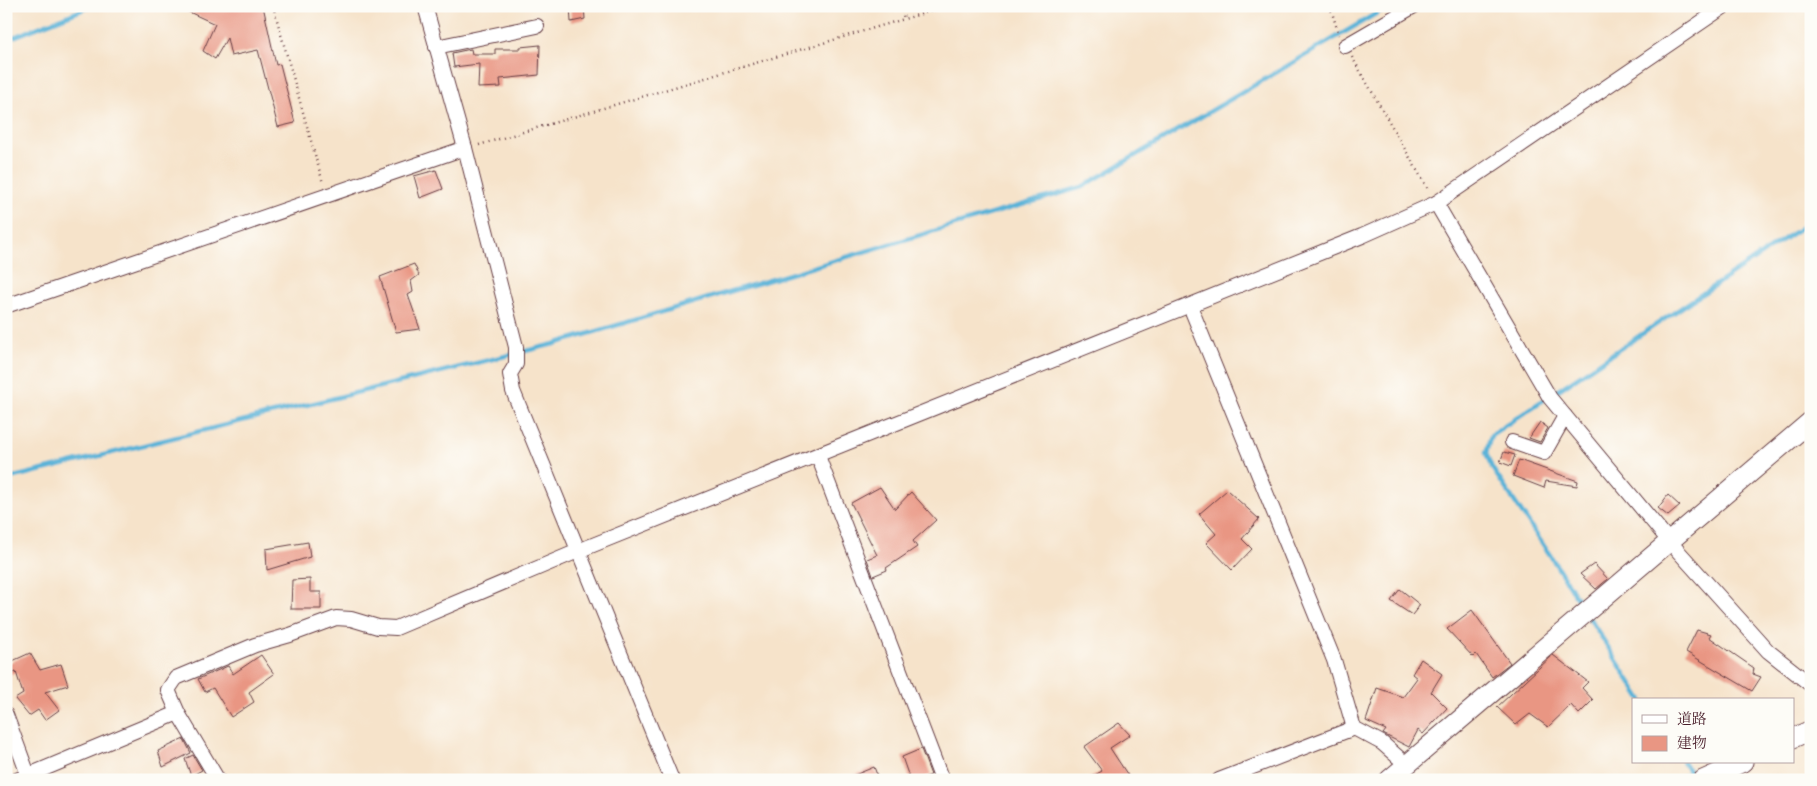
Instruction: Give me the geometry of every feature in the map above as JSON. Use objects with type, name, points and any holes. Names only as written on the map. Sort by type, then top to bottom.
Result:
[{"type":"street","points":[[425,6],[465,148],[516,347],[516,364],[510,374],[513,391],[672,780]]},
{"type":"street","points":[[1345,46],[1414,6]]},
{"type":"street","points":[[218,780],[178,713],[168,690],[176,678],[255,645],[290,635],[336,618],[351,619],[378,627],[396,628],[578,551],[1190,306],[1436,203],[1725,6]]},
{"type":"street","points":[[436,47],[537,26]]},
{"type":"street","points":[[6,306],[58,286],[465,148]]},
{"type":"street","points":[[1436,203],[1550,398],[1669,541],[1768,651],[1811,685]]},
{"type":"street","points":[[1190,306],[1334,660],[1354,728],[1382,743],[1407,765]]},
{"type":"street","points":[[1512,442],[1544,453],[1565,416]]},
{"type":"street","points":[[1389,780],[1811,421]]},
{"type":"street","points":[[818,456],[942,780]]},
{"type":"street","points":[[6,715],[25,778],[178,713]]},
{"type":"street","points":[[1219,780],[1354,728]]},
{"type":"street","points":[[1794,738],[1811,730]]},
{"type":"street","points":[[1703,780],[1739,764]]},
{"type":"path","points":[[273,6],[326,196]]},
{"type":"path","points":[[900,6],[904,19]]},
{"type":"path","points":[[465,148],[948,6]]},
{"type":"path","points":[[1330,6],[1336,30],[1436,203]]},
{"type":"building","points":[[176,6],[263,6],[276,65],[280,64],[295,123],[278,127],[258,50],[231,56],[227,38],[215,59],[203,51],[215,24]]},
{"type":"building","points":[[570,6],[584,6],[585,19],[571,22]]},
{"type":"building","points":[[540,45],[539,75],[500,79],[501,87],[478,88],[479,64],[454,67],[452,53],[471,49],[472,54],[495,54],[495,49],[520,49],[520,47]]},
{"type":"building","points":[[436,170],[443,189],[420,198],[414,176]]},
{"type":"building","points":[[414,264],[419,275],[411,281],[413,292],[408,295],[420,329],[396,332],[380,277]]},
{"type":"building","points":[[1540,422],[1548,428],[1540,442],[1529,438]]},
{"type":"building","points":[[1504,452],[1515,455],[1511,466],[1500,462]]},
{"type":"building","points":[[1519,460],[1578,481],[1577,486],[1546,481],[1544,488],[1513,476]]},
{"type":"building","points":[[880,487],[895,509],[911,492],[936,520],[913,541],[917,547],[886,568],[887,570],[873,576],[867,559],[877,555],[851,503]]},
{"type":"building","points":[[1227,490],[1259,519],[1242,539],[1252,549],[1232,570],[1206,543],[1216,534],[1199,514]]},
{"type":"building","points":[[1668,495],[1680,506],[1668,516],[1658,508]]},
{"type":"building","points":[[308,542],[310,557],[267,570],[266,549]]},
{"type":"building","points":[[1594,564],[1608,579],[1596,589],[1580,574]]},
{"type":"building","points":[[310,579],[310,592],[321,592],[321,609],[291,609],[292,580]]},
{"type":"building","points":[[1400,589],[1420,605],[1412,615],[1391,601]]},
{"type":"building","points":[[1472,610],[1510,663],[1492,677],[1476,654],[1473,657],[1447,629]]},
{"type":"building","points":[[1697,630],[1711,634],[1709,637],[1754,668],[1753,674],[1761,677],[1752,691],[1686,652]]},
{"type":"building","points":[[30,653],[40,670],[61,664],[68,685],[45,692],[59,710],[45,720],[38,710],[29,716],[15,699],[23,694],[16,672],[6,676],[6,664]]},
{"type":"building","points":[[261,655],[274,674],[249,692],[254,702],[231,717],[213,688],[205,692],[198,679],[228,666],[233,674]]},
{"type":"building","points":[[1553,655],[1588,682],[1582,688],[1593,700],[1579,714],[1571,705],[1548,727],[1530,714],[1516,725],[1497,707]]},
{"type":"building","points":[[1421,659],[1442,674],[1431,692],[1447,708],[1423,734],[1418,730],[1409,747],[1383,734],[1386,730],[1366,721],[1377,688],[1403,697],[1417,678],[1412,674]]},
{"type":"building","points":[[1119,723],[1130,735],[1110,748],[1131,780],[1086,780],[1102,771],[1084,747]]},
{"type":"building","points":[[184,739],[191,753],[163,767],[158,751]]},
{"type":"building","points":[[921,749],[931,775],[918,780],[910,780],[902,757]]},
{"type":"building","points":[[193,755],[202,770],[191,776],[185,759]]},
{"type":"building","points":[[874,767],[879,780],[845,780],[845,779]]},
{"type":"waterway","points":[[6,40],[92,6]]},
{"type":"waterway","points":[[6,479],[554,344],[1082,187],[1389,6]]},
{"type":"waterway","points":[[1584,610],[1492,468],[1486,453],[1491,435],[1811,221]]},
{"type":"waterway","points":[[1588,616],[1641,698]]},
{"type":"waterway","points":[[1684,764],[1695,780]]},
{"type":"waterway","points":[[1675,780],[1690,773]]}]
